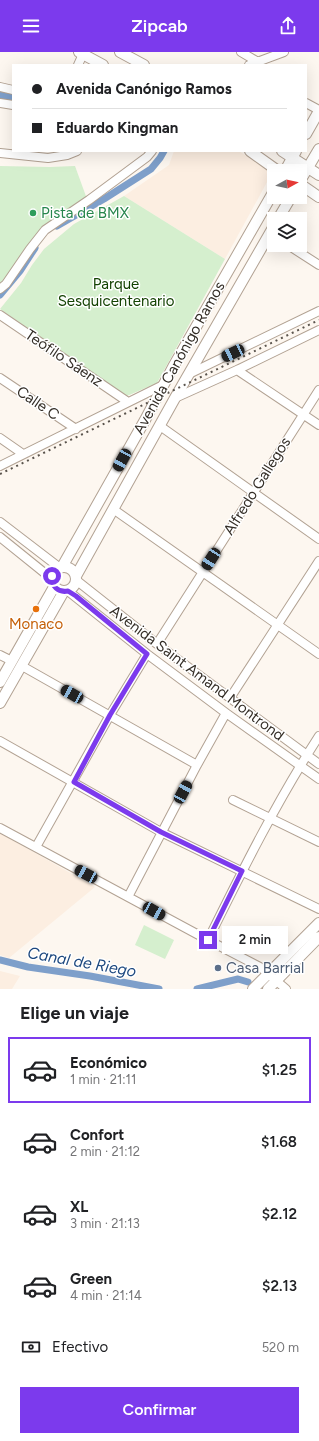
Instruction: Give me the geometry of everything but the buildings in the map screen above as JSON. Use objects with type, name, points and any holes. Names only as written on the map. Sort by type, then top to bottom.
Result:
[{"type":"main road","points":[[120,52],[142,64]]},
{"type":"main road","points":[[81,53],[101,64]]},
{"type":"main road","points":[[307,132],[319,110]]},
{"type":"main road","points":[[308,168],[319,149]]},
{"type":"main road","points":[[251,152],[268,164]]},
{"type":"main road","points":[[289,164],[294,154],[308,168],[319,175]]},
{"type":"main road","points":[[307,188],[319,197]]},
{"type":"main road","name":"Avenida Canónigo Ramos","points":[[0,682],[53,583],[54,572],[61,567],[267,202]]},
{"type":"main road","name":"Avenida Canónigo Ramos","points":[[0,703],[66,591],[73,588],[76,578],[113,509],[175,398],[267,242]]},
{"type":"main road","points":[[173,367],[189,374]]},
{"type":"main road","points":[[61,567],[70,569],[76,578]]},
{"type":"main road","points":[[53,583],[66,591]]},
{"type":"main road","points":[[253,989],[319,923]]},
{"type":"main road","points":[[268,989],[319,937]]},
{"type":"street","points":[[241,52],[253,64],[284,52]]},
{"type":"street","points":[[78,64],[81,53]]},
{"type":"street","points":[[0,87],[12,90]]},
{"type":"street","points":[[0,103],[12,105]]},
{"type":"street","points":[[307,104],[319,110]]},
{"type":"street","points":[[0,153],[48,158],[63,156],[74,152]]},
{"type":"street","points":[[0,289],[6,284],[45,230],[147,157],[151,152]]},
{"type":"street","points":[[299,252],[319,265]]},
{"type":"street","points":[[189,374],[319,311]]},
{"type":"street","name":"Teófilo Sáenz","points":[[0,315],[128,402]]},
{"type":"street","points":[[175,398],[319,330]]},
{"type":"street","points":[[237,370],[319,425]]},
{"type":"street","name":"Calle C","points":[[0,378],[76,429]]},
{"type":"street","points":[[0,466],[163,385]]},
{"type":"street","name":"Alfredo Gallegos","points":[[158,644],[202,572],[319,390]]},
{"type":"street","points":[[160,426],[319,539]]},
{"type":"street","points":[[0,438],[23,454]]},
{"type":"street","points":[[113,509],[319,654]]},
{"type":"street","points":[[0,522],[61,567]]},
{"type":"street","points":[[0,537],[53,583]]},
{"type":"street","points":[[230,698],[319,561]]},
{"type":"street","name":"Avenida Saint Amand Montrond","points":[[76,578],[158,644],[306,756],[319,764]]},
{"type":"street","name":"Avenida Saint Amand Montrond","points":[[66,591],[226,713],[319,779]]},
{"type":"street","points":[[36,847],[74,782],[110,715],[147,654]]},
{"type":"street","points":[[0,655],[12,661]]},
{"type":"street","points":[[22,666],[197,765]]},
{"type":"street","points":[[128,897],[161,832],[226,713]]},
{"type":"street","points":[[208,940],[270,818],[319,736]]},
{"type":"street","points":[[0,741],[161,832],[319,909]]},
{"type":"street","points":[[233,800],[319,842]]},
{"type":"street","points":[[0,828],[260,967],[286,989]]},
{"type":"shaded area","points":[[174,152],[240,152],[267,170],[267,182],[225,259],[124,196],[169,165]]},
{"type":"shaded area","points":[[0,833],[95,887],[9,958],[0,955]]},
{"type":"shaded area","points":[[0,971],[20,976],[12,989],[0,989]]},
{"type":"green space","name":"Pista de BMX","points":[[0,166],[75,166],[87,199],[44,228],[0,285]]},
{"type":"green space","name":"Parque Sesquicentenario","points":[[124,196],[225,259],[157,383],[127,396],[0,309],[21,283],[44,249],[74,224]]},
{"type":"green space","points":[[144,925],[174,940],[165,959],[135,945]]},
{"type":"waterway","name":"Canal de Riego","points":[[0,95],[12,98]]},
{"type":"waterway","name":"Canal de Riego","points":[[57,226],[104,199],[151,169],[163,152]]},
{"type":"waterway","name":"Canal de Riego","points":[[0,295],[20,271],[35,248]]},
{"type":"waterway","name":"Canal de Riego","points":[[0,960],[28,967],[90,976],[159,989]]},
{"type":"waterway","name":"Canal de Riego","points":[[197,989],[238,979],[248,982]]},
{"type":"railway","points":[[0,474],[319,320]]},
{"type":"place","name":"Pista de BMX","points":[[33,213]]},
{"type":"place","name":"Monaco","points":[[36,609]]},
{"type":"place","name":"Casa Barrial","points":[[218,968]]},
{"type":"route","points":[[52,576],[52,583],[54,587],[60,591],[68,591],[76,596],[147,654],[110,715],[74,782],[161,832],[242,871],[208,940]]}]
